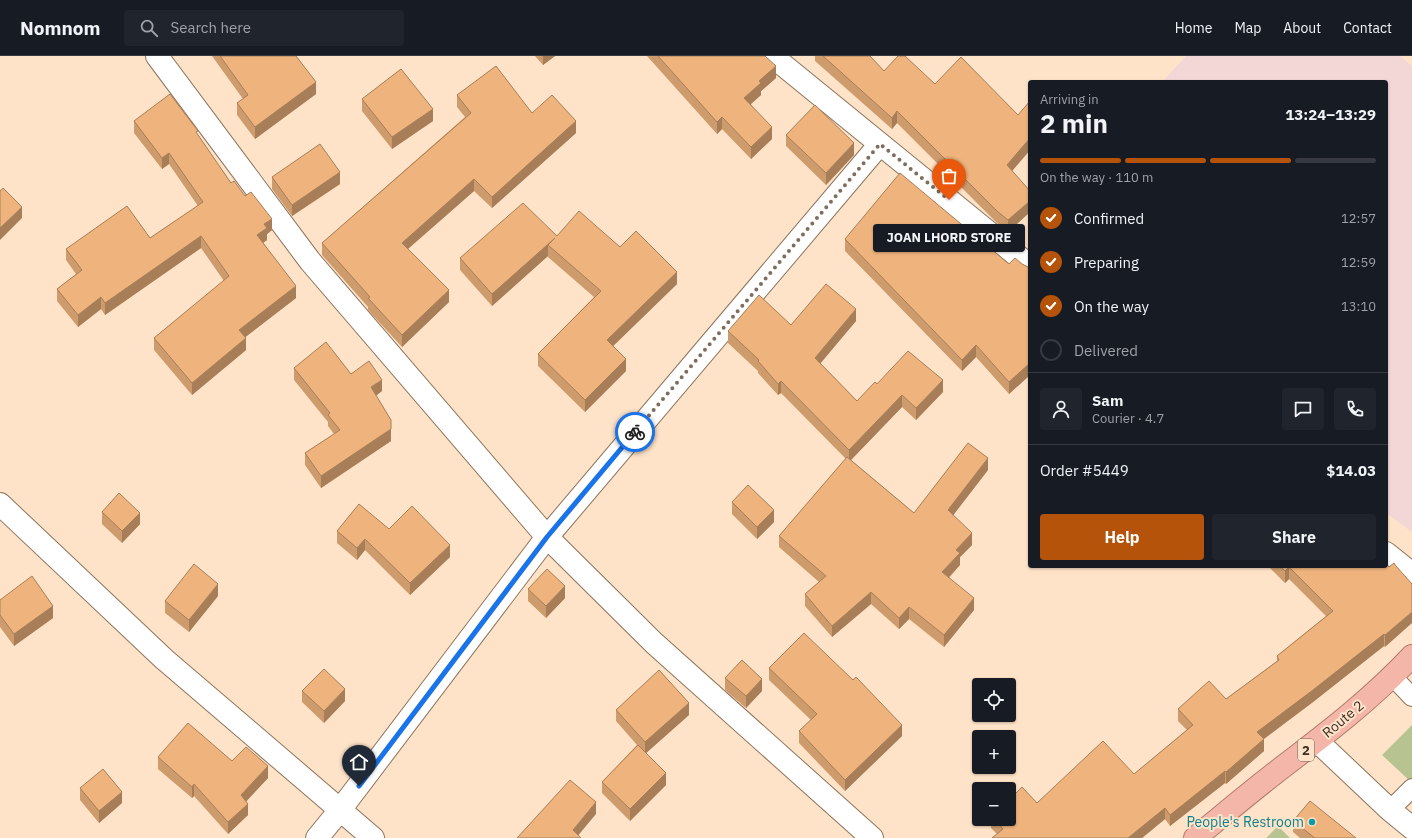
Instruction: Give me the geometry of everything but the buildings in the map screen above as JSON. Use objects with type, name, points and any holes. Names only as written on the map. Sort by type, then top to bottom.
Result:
[{"type":"highway","name":"Route 2","points":[[1195,838],[1317,741],[1393,677],[1412,656]]},
{"type":"street","points":[[157,56],[310,261],[547,537],[654,643],[872,838]]},
{"type":"street","points":[[772,56],[1028,264]]},
{"type":"street","points":[[317,838],[340,810],[547,537],[880,144]]},
{"type":"street","points":[[0,504],[164,659],[373,838]]},
{"type":"street","points":[[1388,555],[1412,574]]},
{"type":"street","points":[[1393,677],[1412,697]]},
{"type":"street","points":[[1317,741],[1404,815],[1412,788]]},
{"type":"shaded area","points":[[1186,56],[1400,56],[1412,66],[1412,532],[1388,514],[1388,80],[1164,80]]},
{"type":"green space","points":[[1412,725],[1412,783],[1382,755]]},
{"type":"green space","points":[[1278,826],[1290,838],[1266,838]]},
{"type":"way so far","points":[[635,432],[880,144],[949,200]]},
{"type":"place","name":"JOAN LHORD STORE","points":[[949,200]]},
{"type":"place","name":"People's Restroom","points":[[1312,822]]},
{"type":"route","points":[[359,786],[547,537],[635,432]]}]
